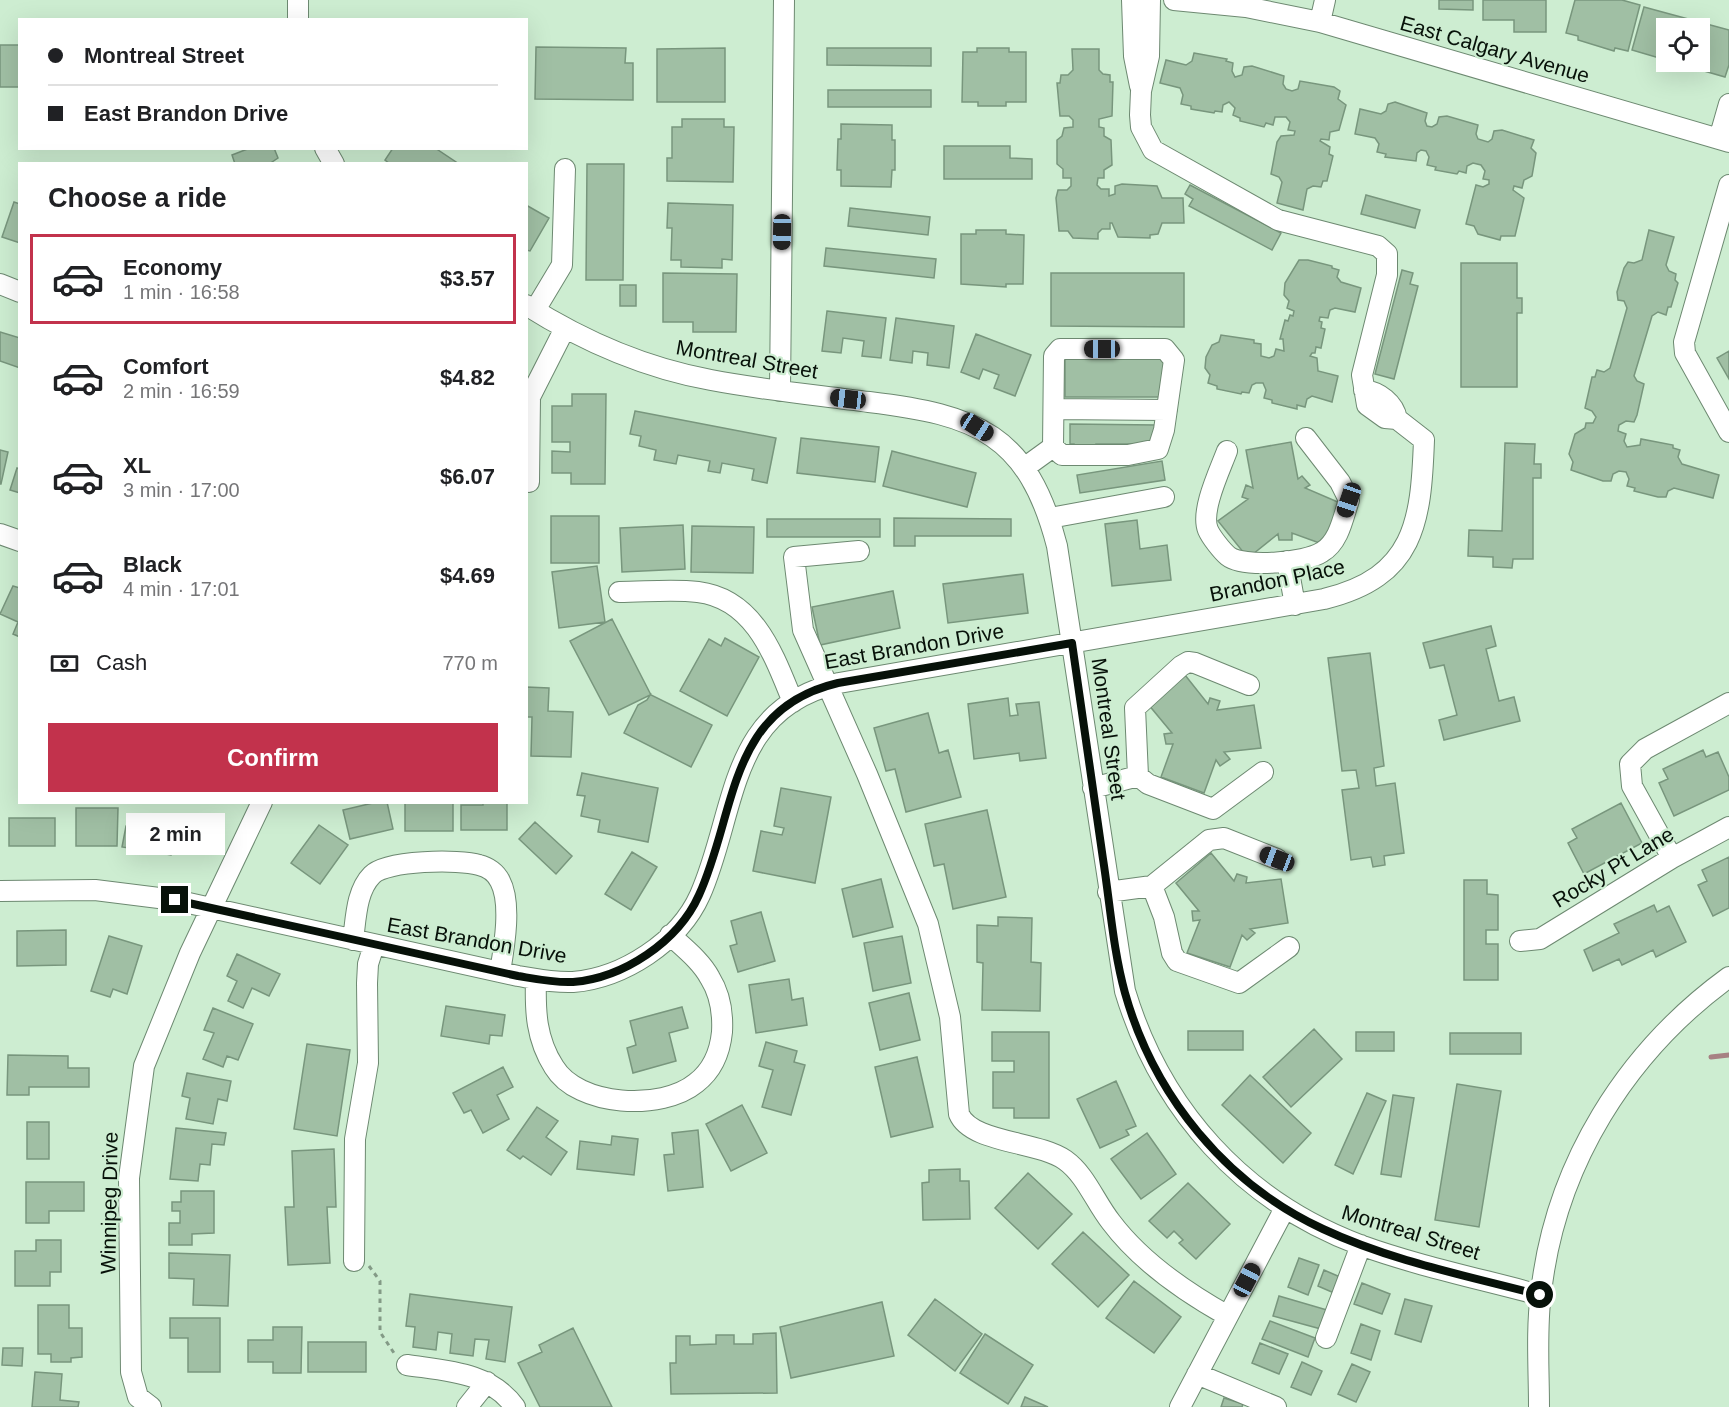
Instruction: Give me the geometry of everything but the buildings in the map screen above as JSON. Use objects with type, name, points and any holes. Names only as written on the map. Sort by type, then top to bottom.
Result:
[{"type":"street","points":[[298,0],[298,18]]},
{"type":"street","points":[[780,390],[784,0]]},
{"type":"street","points":[[1132,0],[1134,56],[1141,91]]},
{"type":"street","points":[[1141,91],[1149,56],[1150,0]]},
{"type":"street","name":"East Calgary Avenue","points":[[1174,0],[1246,7],[1320,22],[1724,141]]},
{"type":"street","points":[[1320,22],[1325,0]]},
{"type":"street","name":"Brandon Place","points":[[1072,643],[1341,595],[1359,587],[1389,567],[1402,552],[1411,537],[1422,498],[1424,440],[1397,419],[1385,418],[1367,405],[1364,390],[1362,375],[1387,274],[1387,254],[1378,246],[1278,220],[1164,158],[1153,150],[1144,134],[1141,91]]},
{"type":"street","points":[[1724,141],[1729,105]]},
{"type":"street","points":[[531,308],[562,265],[565,169]]},
{"type":"street","points":[[1729,185],[1684,342],[1686,353],[1729,432]]},
{"type":"street","points":[[0,284],[18,291]]},
{"type":"street","name":"Montreal Street","points":[[531,308],[565,328],[624,355],[672,371],[721,382],[937,411],[977,427],[998,440],[1024,468],[1041,496],[1050,518],[1057,546],[1108,892],[1125,991],[1141,1037],[1182,1111],[1212,1149],[1248,1182],[1285,1208],[1322,1228],[1361,1245],[1540,1295]]},
{"type":"street","points":[[529,482],[530,397],[565,328]]},
{"type":"street","points":[[1060,349],[1165,349],[1174,360],[1167,410],[1158,449],[1128,455],[1062,455],[1053,447],[1054,357],[1060,349]]},
{"type":"street","points":[[1053,409],[1167,410]]},
{"type":"street","points":[[1227,451],[1206,510],[1207,530],[1228,557],[1252,564],[1287,561],[1322,553],[1336,538],[1349,500],[1340,482],[1306,438]]},
{"type":"street","points":[[1024,468],[1053,447]]},
{"type":"street","points":[[1050,518],[1164,497]]},
{"type":"street","points":[[0,534],[18,540]]},
{"type":"street","points":[[859,551],[794,557],[803,630],[867,774],[928,924],[950,1017],[959,1114],[962,1122],[974,1131],[1045,1149],[1066,1160],[1083,1177],[1111,1222],[1135,1248],[1179,1286],[1228,1316]]},
{"type":"street","points":[[1287,561],[1295,605]]},
{"type":"street","points":[[619,592],[699,592],[733,604],[756,625],[793,702]]},
{"type":"street","name":"East Brandon Drive","points":[[0,891],[95,890],[212,908],[536,979],[572,982],[611,973],[644,956],[670,935],[699,897],[731,790],[744,758],[766,727],[793,702],[826,686],[1072,643]]},
{"type":"street","points":[[1250,686],[1195,663],[1181,666],[1139,701],[1135,708],[1138,776],[1148,784],[1213,808],[1263,772]]},
{"type":"street","points":[[1672,858],[1632,786],[1630,764],[1645,749],[1729,703]]},
{"type":"street","points":[[1093,788],[1138,776]]},
{"type":"street","name":"Winnipeg Drive","points":[[151,1407],[138,1397],[131,1372],[129,1178],[144,1066],[158,1027],[261,804]]},
{"type":"street","name":"Rocky Pt Lane","points":[[1520,942],[1540,939],[1672,858],[1729,827]]},
{"type":"street","points":[[1108,892],[1152,886],[1209,840],[1224,838],[1277,859]]},
{"type":"street","points":[[353,940],[361,893],[373,873],[385,867],[409,863],[476,864],[494,873],[504,891],[505,927],[500,972]]},
{"type":"street","points":[[1152,886],[1177,961],[1239,983],[1289,947]]},
{"type":"street","points":[[536,979],[539,1035],[555,1069],[566,1082],[582,1091],[623,1101],[644,1101],[682,1092],[696,1084],[708,1072],[717,1057],[722,1024],[717,992],[710,977],[670,935]]},
{"type":"street","points":[[354,1261],[355,1139],[368,1063],[367,983],[368,964],[374,945]]},
{"type":"street","points":[[1539,1407],[1540,1295],[1555,1221],[1571,1175],[1594,1128],[1619,1086],[1660,1036],[1696,1002],[1729,977]]},
{"type":"street","points":[[1180,1407],[1285,1208]]},
{"type":"street","points":[[1326,1338],[1361,1245]]},
{"type":"street","points":[[407,1365],[472,1376],[500,1389],[515,1407]]},
{"type":"street","points":[[1197,1374],[1276,1407]]},
{"type":"street","points":[[467,1407],[487,1382]]},
{"type":"path","points":[[354,1261],[365,1264],[376,1273],[381,1290],[380,1332],[384,1341],[407,1365]]},
{"type":"waterway","points":[[1711,1057],[1729,1055]]},
{"type":"route","points":[[175,900],[518,976],[572,982],[592,979],[611,973],[644,956],[670,935],[690,910],[705,882],[736,774],[753,742],[793,702],[814,690],[838,683],[1072,643],[1116,947],[1125,991],[1151,1059],[1182,1111],[1212,1149],[1248,1182],[1285,1208],[1322,1228],[1361,1245],[1540,1295]]}]
